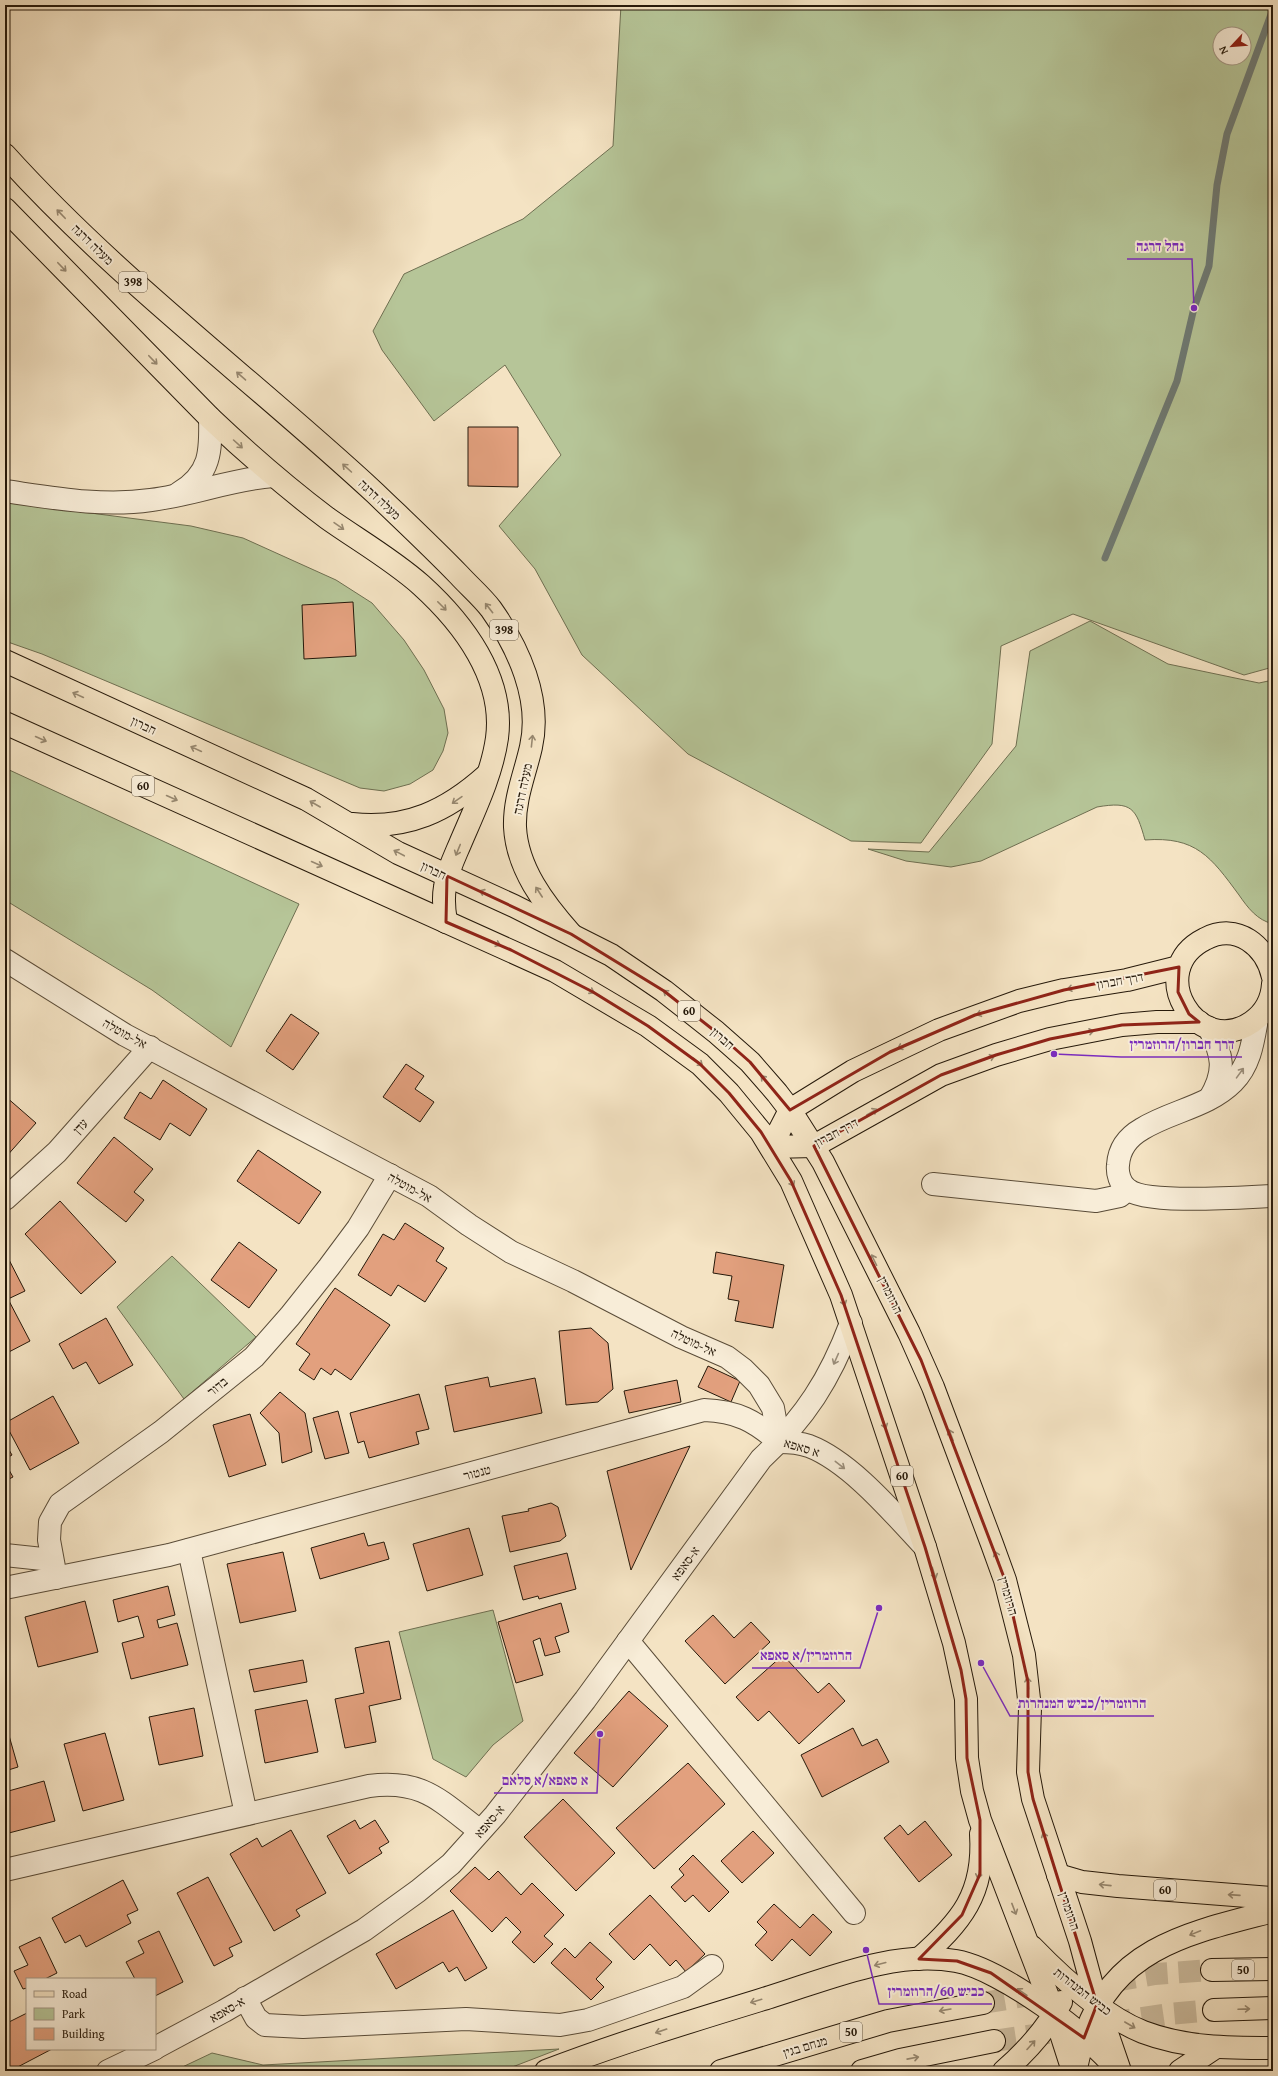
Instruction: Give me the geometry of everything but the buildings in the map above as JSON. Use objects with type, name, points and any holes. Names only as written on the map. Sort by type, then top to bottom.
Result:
[{"type":"main road","name":"מעלה דרגה","points":[[5,154],[85,239],[348,468],[411,527],[489,607],[511,641],[529,680],[533,713],[532,743],[515,811],[515,830],[519,852],[534,885],[551,910],[571,934]]},
{"type":"main road","name":"398","points":[[5,209],[210,418],[273,476],[327,518],[421,585],[455,619],[480,657],[491,684],[498,716],[496,739],[487,775],[447,876]]},
{"type":"main road","name":"חברון","points":[[5,661],[306,799],[398,853],[571,934],[611,955],[664,991],[716,1032],[750,1062],[790,1110],[814,1146]]},
{"type":"main road","name":"60","points":[[5,723],[555,971],[648,1026],[705,1068],[729,1092],[771,1147],[800,1198],[832,1273],[851,1323],[926,1547],[961,1670],[966,1699],[967,1758],[972,1791],[980,1820]]},
{"type":"main road","points":[[348,824],[384,826],[418,818],[451,804],[487,775]]},
{"type":"main road","points":[[446,922],[444,900],[447,876]]},
{"type":"main road","points":[[1204,1025],[1189,1014],[1180,998],[1177,980],[1179,967],[1185,955],[1195,945],[1206,938],[1218,934],[1231,934],[1250,941],[1262,950],[1270,963],[1273,977]]},
{"type":"main road","points":[[1250,941],[1273,942]]},
{"type":"main road","name":"דרך חברון","points":[[790,1110],[853,1071],[890,1052],[975,1015],[1019,1001],[1064,990],[1127,980],[1179,967]]},
{"type":"main road","points":[[1266,1010],[1273,993],[1273,984]]},
{"type":"main road","name":"דרך חברון","points":[[771,1147],[814,1146],[941,1075],[996,1055],[1050,1039],[1122,1025],[1157,1022],[1204,1025],[1222,1031],[1234,1030],[1247,1026],[1266,1010]]},
{"type":"main road","points":[[771,1147],[790,1110]]},
{"type":"main road","name":"הרוזמרין","points":[[814,1146],[873,1259],[921,1360],[1005,1580],[1024,1655],[1028,1682],[1028,1772],[1033,1799],[1080,1941],[1097,2004],[1119,2071]]},
{"type":"main road","points":[[919,1959],[948,1934],[962,1916],[971,1897],[980,1874],[982,1848],[980,1820]]},
{"type":"main road","name":"כביש המנהרות","points":[[980,1820],[1026,1940],[1071,1984],[1115,2017],[1144,2032],[1189,2044],[1216,2047],[1273,2048]]},
{"type":"main road","name":"60","points":[[1058,1875],[1082,1882],[1118,1886],[1273,1898]]},
{"type":"main road","points":[[1074,2071],[1084,2038],[1097,2004],[1118,1976],[1141,1957],[1207,1928],[1273,1911]]},
{"type":"main road","name":"60","points":[[1026,1940],[1054,2014]]},
{"type":"main road","points":[[1004,2071],[1032,2045],[1054,2014],[1071,1984],[1077,1965],[1080,1941]]},
{"type":"main road","points":[[546,2071],[698,2019],[851,1972],[889,1962],[919,1959],[940,1959],[974,1965],[1006,1981],[1054,2014],[1107,2057],[1119,2071]]},
{"type":"main road","name":"50","points":[[1212,1970],[1273,1969]]},
{"type":"main road","name":"מנחם בגין","points":[[721,2071],[888,2021],[983,2004]]},
{"type":"main road","points":[[1214,2010],[1273,2008]]},
{"type":"main road","points":[[1054,2014],[1074,2071]]},
{"type":"main road","points":[[862,2071],[900,2060],[994,2041]]},
{"type":"main road","points":[[1180,2071],[1216,2047]]},
{"type":"street","points":[[173,496],[190,486],[202,473],[208,461],[211,438],[210,418]]},
{"type":"street","points":[[5,492],[89,503],[130,503],[173,496],[240,480],[273,476]]},
{"type":"street","name":"אל-מוטלה","points":[[5,960],[125,1035],[429,1196],[469,1225],[511,1252],[573,1281],[681,1337],[727,1357],[743,1369],[759,1385],[770,1402],[773,1408],[779,1442]]},
{"type":"street","points":[[1266,1010],[1247,1063],[1234,1081],[1224,1090],[1210,1098],[1143,1128],[1124,1145],[1118,1156],[1117,1168],[1120,1182],[1127,1190],[1145,1197],[1184,1198],[1273,1196]]},
{"type":"street","points":[[1204,1025],[1222,1059],[1219,1084],[1210,1098]]},
{"type":"street","name":"עדן","points":[[5,1199],[58,1152],[150,1048]]},
{"type":"street","name":"בדור","points":[[54,1569],[49,1540],[50,1522],[60,1504],[161,1432],[254,1356],[290,1316],[329,1267],[358,1228],[390,1175]]},
{"type":"street","points":[[933,1184],[1096,1201],[1120,1196],[1127,1190]]},
{"type":"street","name":"א סאפא","points":[[779,1442],[827,1379],[851,1323]]},
{"type":"street","name":"טנטור","points":[[5,1588],[54,1569],[169,1555],[190,1550],[704,1410],[722,1411],[748,1419],[760,1425],[779,1442]]},
{"type":"street","name":"א סאפא","points":[[779,1442],[809,1446],[840,1463],[926,1547]]},
{"type":"street","name":"א-סאפא","points":[[156,2048],[364,1930],[418,1891],[451,1864],[494,1816],[585,1700],[760,1459],[779,1442]]},
{"type":"street","points":[[190,1550],[246,1814]]},
{"type":"street","points":[[5,1555],[54,1569]]},
{"type":"street","points":[[628,1641],[854,1913]]},
{"type":"street","points":[[5,1870],[369,1786],[389,1783],[413,1786],[432,1795],[480,1831]]},
{"type":"street","points":[[244,1998],[256,2018],[265,2025],[303,2027],[466,2019],[560,2025],[588,2020],[683,1987],[712,1966]]},
{"type":"street","name":"א-סאפא","points":[[108,2071],[152,2050]]},
{"type":"highlighted area","points":[[447,876],[571,934],[664,991],[716,1032],[750,1062],[790,1110],[890,1052],[975,1015],[1064,990],[1179,967],[1178,992],[1189,1014],[1199,1022],[1122,1025],[1050,1039],[996,1055],[941,1075],[814,1146],[921,1360],[1005,1580],[1028,1682],[1028,1772],[1033,1799],[1097,2004],[1084,2038],[991,1973],[957,1961],[919,1959],[962,1915],[980,1874],[980,1820],[967,1758],[966,1699],[961,1670],[925,1547],[841,1295],[791,1181],[761,1132],[729,1093],[700,1064],[648,1026],[593,992],[511,950],[446,922]]},
{"type":"green space","points":[[621,5],[1273,5],[1273,667],[1244,675],[1073,614],[1001,646],[992,744],[921,843],[851,841],[688,754],[582,655],[535,569],[499,526],[561,455],[505,365],[434,421],[382,350],[373,331],[404,274],[523,219],[613,146]]},
{"type":"green space","points":[[5,502],[191,526],[243,538],[336,580],[372,603],[404,640],[424,670],[444,709],[448,733],[443,751],[433,770],[410,784],[384,791],[360,788],[42,654],[5,641]]},
{"type":"green space","points":[[1090,621],[1168,664],[1259,683],[1273,680],[1273,924],[1262,920],[1253,913],[1220,870],[1201,852],[1190,846],[1177,842],[1145,840],[1139,820],[1131,809],[1125,806],[1109,805],[1097,807],[981,861],[951,867],[906,861],[868,849],[929,852],[1016,746],[1030,651]]},
{"type":"green space","points":[[5,768],[299,904],[231,1047],[152,990],[5,900]]},
{"type":"green space","points":[[172,1256],[256,1337],[184,1399],[117,1307]]},
{"type":"green space","points":[[493,1610],[523,1721],[493,1745],[466,1777],[433,1759],[399,1632]]},
{"type":"green space","points":[[559,2049],[502,2071],[174,2071],[212,2053],[263,2065]]},
{"type":"waterway","points":[[1105,558],[1177,381],[1194,308],[1209,266],[1217,185],[1227,134],[1273,9]]},
{"type":"tunnel","points":[[983,2003],[1155,1974],[1212,1970]]},
{"type":"tunnel","points":[[1109,2023],[1169,2014],[1214,2010]]},
{"type":"tunnel","points":[[994,2041],[1054,2032]]},
{"type":"place","name":"נחל דרגה","points":[[1194,308]]},
{"type":"place","name":"דרך חברון/הרוזמרין","points":[[1054,1054]]},
{"type":"place","name":"הרוזמרין/א סאפא","points":[[879,1608]]},
{"type":"place","name":"הרוזמרין/כביש המנהרות","points":[[981,1663]]},
{"type":"place","name":"א סאפא/א סלאם","points":[[600,1734]]},
{"type":"place","name":"כביש 60/הרוזמרין","points":[[866,1950]]}]
